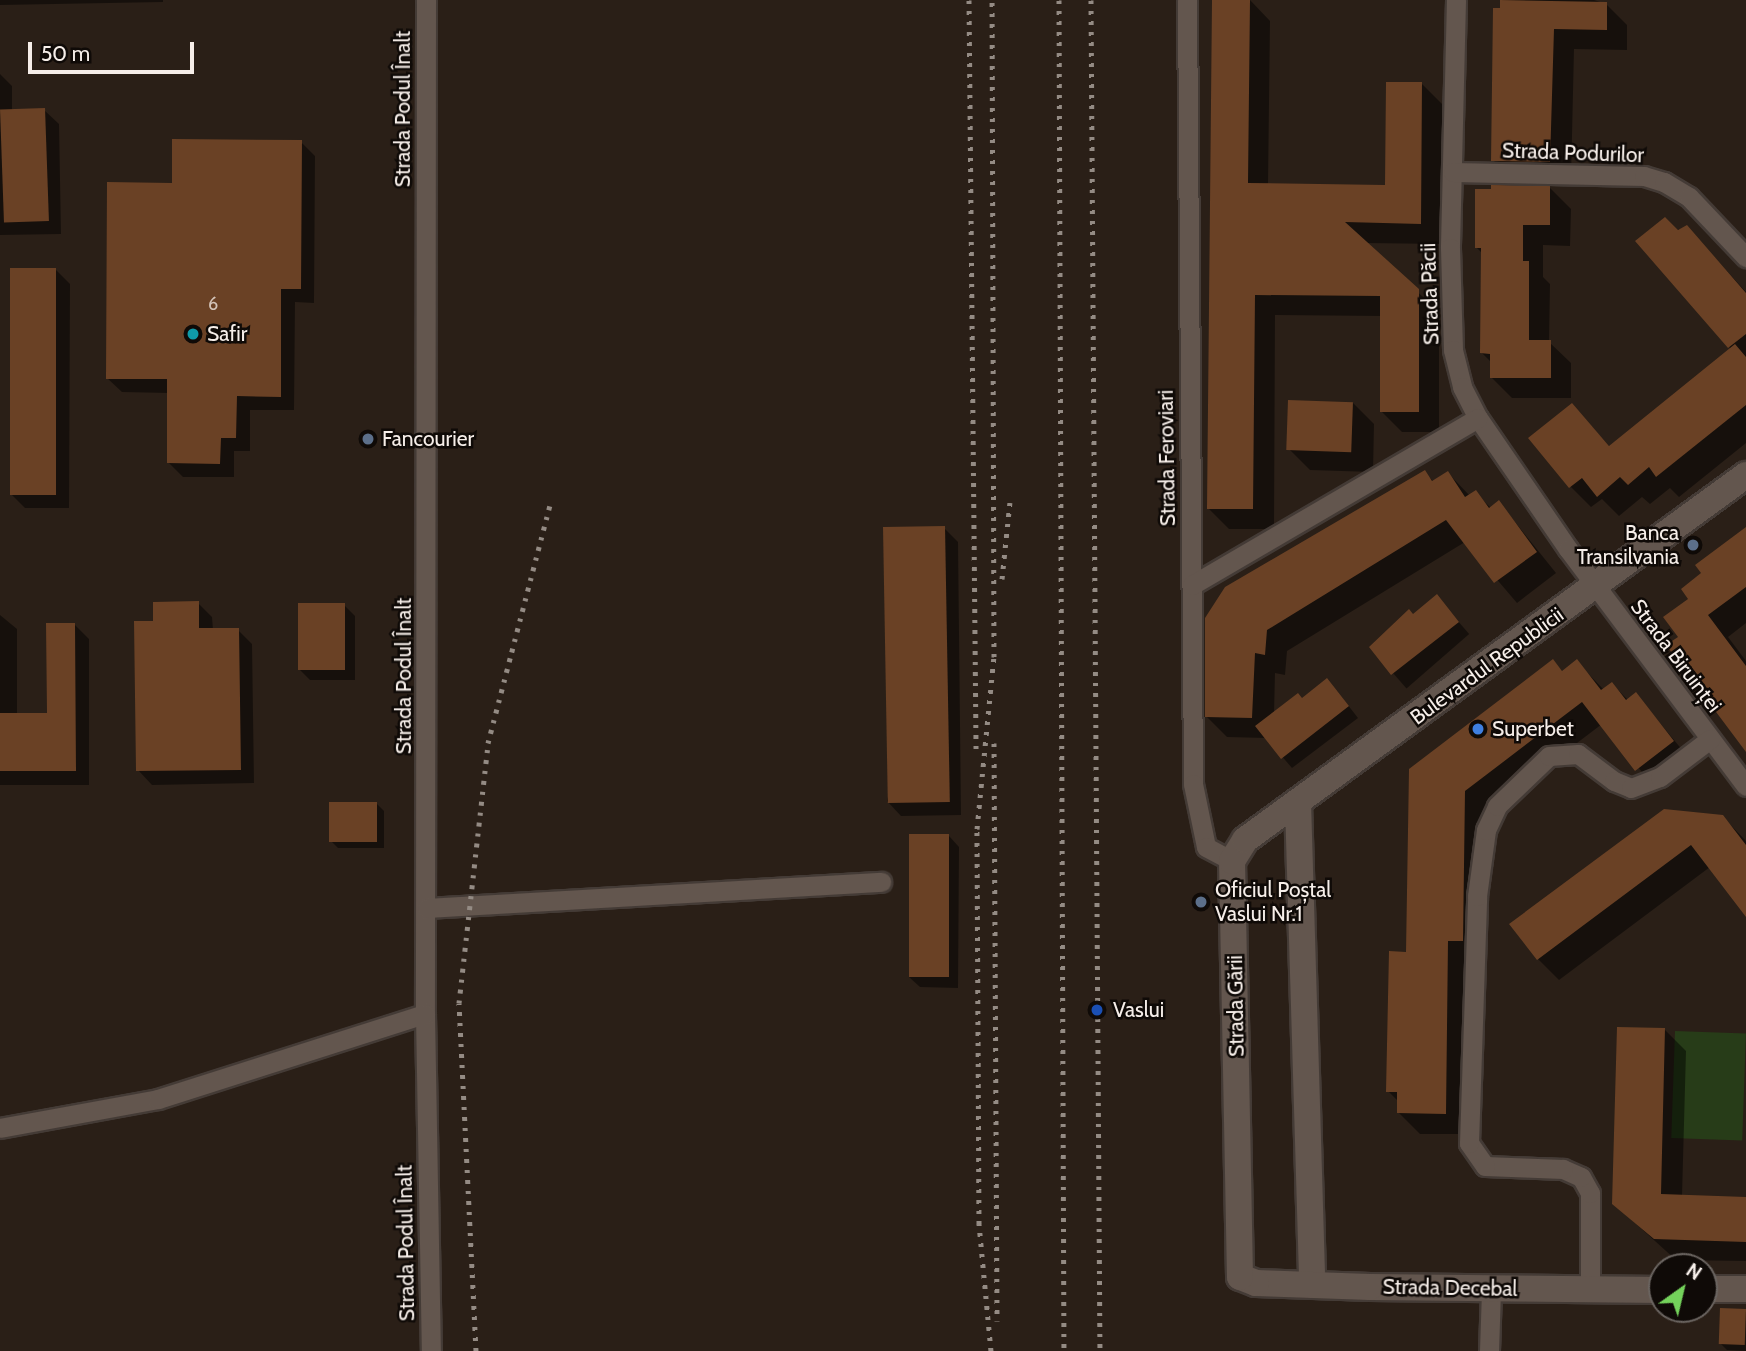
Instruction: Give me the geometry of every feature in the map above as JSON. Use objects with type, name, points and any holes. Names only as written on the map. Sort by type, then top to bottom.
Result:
[{"type":"street","name":"Strada Podul Înalt","points":[[426,0],[425,1014],[431,1351]]},
{"type":"street","name":"Strada Feroviari","points":[[1186,0],[1192,585]]},
{"type":"street","name":"Strada Păcii","points":[[1456,0],[1452,172],[1453,350],[1462,387],[1478,418],[1596,587]]},
{"type":"street","name":"Strada Podurilor","points":[[1452,172],[1644,176],[1664,182],[1689,197],[1746,257]]},
{"type":"street","points":[[1232,861],[1206,847],[1196,804],[1192,585],[1478,418]]},
{"type":"street","name":"Bulevardul Republicii","points":[[1232,861],[1245,840],[1596,587],[1746,475]]},
{"type":"street","name":"Strada Biruinței","points":[[1596,587],[1746,786]]},
{"type":"street","points":[[1590,1289],[1590,1193],[1581,1177],[1563,1169],[1485,1166],[1469,1143],[1477,896],[1486,830],[1497,806],[1549,756],[1578,754],[1614,781],[1631,788],[1660,777],[1710,739]]},
{"type":"street","points":[[1298,803],[1312,1286]]},
{"type":"street","name":"Strada Gării","points":[[1232,861],[1240,1277]]},
{"type":"street","points":[[427,908],[881,882]]},
{"type":"street","points":[[0,1128],[158,1099],[425,1014]]},
{"type":"street","name":"Strada Decebal","points":[[1240,1277],[1256,1283],[1312,1286],[1648,1290]]},
{"type":"street","points":[[1718,1289],[1746,1289]]},
{"type":"street","points":[[1489,1351],[1491,1290]]},
{"type":"green space","points":[[1675,1031],[1746,1033],[1742,1140],[1671,1138]]},
{"type":"building","points":[[1212,0],[1250,0],[1248,183],[1385,185],[1386,82],[1422,82],[1421,224],[1345,222],[1419,289],[1419,412],[1380,412],[1380,296],[1255,295],[1253,509],[1207,509]]},
{"type":"building","points":[[1500,0],[1607,2],[1607,30],[1554,29],[1550,162],[1491,161],[1493,8],[1500,8]]},
{"type":"building","points":[[45,108],[49,221],[4,223],[0,110]]},
{"type":"building","name":"Safir","points":[[172,139],[302,140],[301,289],[281,289],[281,397],[237,396],[236,438],[221,438],[220,464],[167,463],[167,379],[106,379],[107,182],[172,183]]},
{"type":"building","points":[[1491,185],[1550,186],[1550,225],[1523,225],[1523,261],[1529,261],[1529,340],[1551,340],[1551,378],[1490,378],[1490,354],[1480,353],[1481,248],[1475,248],[1475,189],[1491,189]]},
{"type":"building","points":[[1665,217],[1678,230],[1687,225],[1746,293],[1746,334],[1728,348],[1635,241]]},
{"type":"building","points":[[10,268],[56,268],[56,495],[10,495]]},
{"type":"building","points":[[1735,344],[1746,357],[1746,405],[1656,477],[1649,467],[1628,485],[1620,477],[1597,497],[1582,478],[1569,488],[1528,438],[1572,403],[1609,446]]},
{"type":"building","points":[[1288,400],[1353,402],[1351,452],[1286,450]]},
{"type":"building","points":[[1425,470],[1432,481],[1448,471],[1465,497],[1476,490],[1489,508],[1499,500],[1537,552],[1494,583],[1446,520],[1267,630],[1265,655],[1255,653],[1252,718],[1205,717],[1205,618],[1225,587]]},
{"type":"building","points":[[945,526],[950,802],[888,803],[883,527]]},
{"type":"building","points":[[1746,527],[1746,587],[1708,615],[1746,666],[1746,752],[1666,645],[1678,637],[1663,617],[1688,599],[1681,589],[1701,573],[1695,565]]},
{"type":"building","points":[[1437,594],[1459,622],[1391,675],[1369,647],[1409,609],[1413,614]]},
{"type":"building","points":[[199,601],[199,628],[239,628],[241,770],[136,771],[134,621],[153,621],[153,602]]},
{"type":"building","points":[[298,603],[345,603],[345,670],[298,670]]},
{"type":"building","points":[[46,623],[75,623],[76,771],[0,771],[0,713],[47,713]]},
{"type":"building","points":[[1553,659],[1562,671],[1577,659],[1601,690],[1612,682],[1626,700],[1636,692],[1674,741],[1635,771],[1582,702],[1465,791],[1463,941],[1448,941],[1446,1114],[1397,1113],[1397,1092],[1386,1092],[1389,951],[1406,952],[1409,769]]},
{"type":"building","points":[[1327,678],[1349,706],[1281,759],[1255,726],[1298,693],[1302,698]]},
{"type":"building","points":[[329,802],[377,802],[377,842],[329,842]]},
{"type":"building","points":[[1664,809],[1723,815],[1746,845],[1746,917],[1691,845],[1537,960],[1509,924]]},
{"type":"building","points":[[909,834],[949,834],[949,977],[909,977]]},
{"type":"building","points":[[1617,1027],[1665,1028],[1661,1194],[1746,1197],[1746,1242],[1654,1239],[1612,1204]]},
{"type":"building","points":[[1720,1308],[1746,1309],[1745,1345],[1719,1344]]},
{"type":"railway","points":[[969,0],[976,749]]},
{"type":"railway","points":[[991,1351],[979,1224],[977,829],[994,657],[992,0]]},
{"type":"railway","points":[[1059,0],[1064,1351]]},
{"type":"railway","points":[[1091,0],[1100,1351]]},
{"type":"railway","points":[[1002,579],[1010,502]]},
{"type":"railway","points":[[476,1351],[459,1003],[488,743],[550,505]]},
{"type":"railway","points":[[994,743],[997,1321]]},
{"type":"place","name":"Safir","points":[[193,334]]},
{"type":"place","name":"Fancourier","points":[[368,439]]},
{"type":"place","name":"Banca Transilvania","points":[[1693,545]]},
{"type":"place","name":"Superbet","points":[[1478,729]]},
{"type":"place","name":"Oficiul Poștal Vaslui Nr.1","points":[[1201,902]]},
{"type":"place","name":"Vaslui","points":[[1097,1010]]}]
